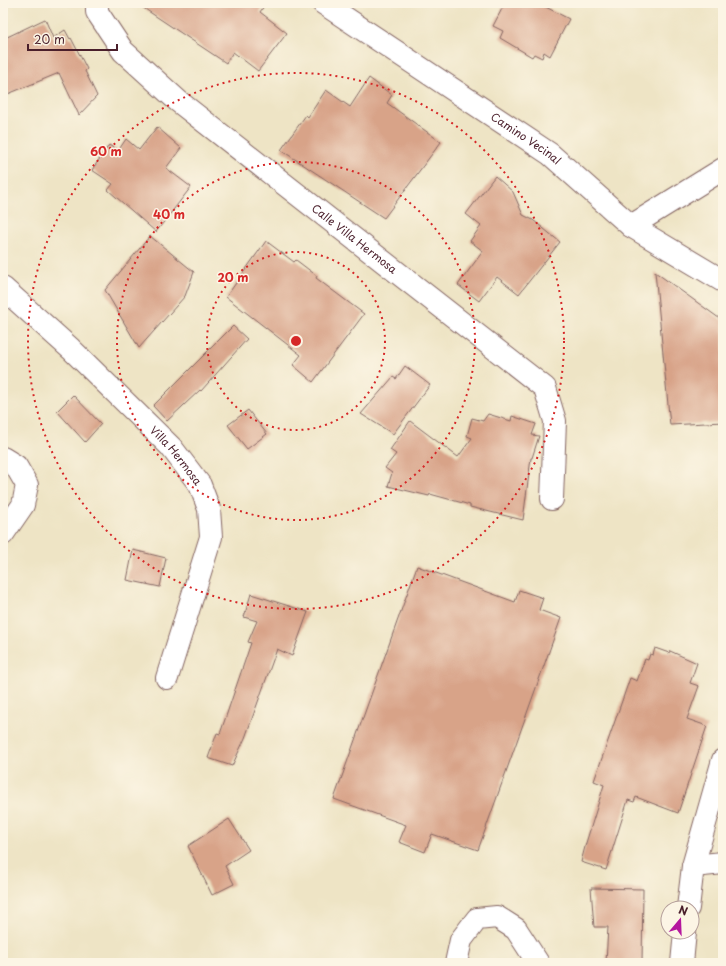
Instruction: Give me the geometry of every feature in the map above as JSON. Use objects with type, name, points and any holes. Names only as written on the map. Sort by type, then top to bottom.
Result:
[{"type":"street","name":"Calle Villa Hermosa","points":[[97,3],[97,12],[123,51],[178,101],[545,388],[555,421],[552,499]]},
{"type":"street","name":"Camino Vecinal","points":[[323,3],[550,154],[631,226],[723,281]]},
{"type":"street","points":[[631,226],[723,169]]},
{"type":"street","name":"Villa Hermosa","points":[[3,288],[71,349],[171,447],[200,485],[209,509],[211,537],[167,678]]},
{"type":"street","points":[[3,458],[16,466],[27,485],[23,505],[3,534]]},
{"type":"street","points":[[689,900],[693,866],[723,760]]},
{"type":"street","points":[[693,866],[723,863]]},
{"type":"street","points":[[456,963],[461,940],[477,918],[497,917],[516,929],[538,963]]},
{"type":"street","points":[[682,963],[684,940]]},
{"type":"building","points":[[136,3],[266,3],[260,12],[287,33],[258,71],[233,52],[226,63]]},
{"type":"building","points":[[505,3],[538,3],[569,19],[550,56],[544,52],[542,58],[534,54],[532,57],[500,38],[503,31],[493,26]]},
{"type":"building","points":[[45,19],[53,38],[65,30],[70,39],[71,38],[87,69],[85,71],[97,96],[79,115],[59,73],[3,96],[3,39]]},
{"type":"building","points":[[369,78],[392,95],[387,103],[441,142],[384,218],[281,150],[306,115],[308,117],[326,90],[350,107]]},
{"type":"building","points":[[157,127],[181,148],[166,168],[191,187],[156,232],[108,190],[113,184],[92,170],[109,145],[118,151],[126,139],[139,150]]},
{"type":"building","points":[[495,176],[513,192],[523,215],[533,220],[560,242],[519,294],[497,277],[479,301],[458,285],[483,251],[470,241],[481,226],[466,214]]},
{"type":"building","points":[[150,236],[194,272],[185,296],[139,348],[105,290]]},
{"type":"building","points":[[266,241],[294,262],[296,260],[317,276],[316,278],[364,314],[313,382],[293,365],[301,355],[226,297]]},
{"type":"building","points":[[655,272],[723,321],[723,422],[670,425]]},
{"type":"building","points":[[233,326],[247,339],[201,391],[200,390],[167,421],[153,406]]},
{"type":"building","points":[[405,366],[430,385],[393,434],[361,414],[393,377],[396,379]]},
{"type":"building","points":[[73,395],[101,424],[85,442],[57,411]]},
{"type":"building","points":[[248,410],[267,434],[247,449],[228,425]]},
{"type":"building","points":[[488,414],[511,421],[512,416],[536,424],[532,435],[539,436],[531,458],[523,520],[470,507],[470,505],[430,494],[429,496],[388,486],[392,473],[385,468],[396,454],[390,450],[410,421],[458,457],[472,438],[467,436],[472,418],[483,421]]},
{"type":"building","points":[[133,550],[166,558],[160,587],[127,580]]},
{"type":"building","points":[[417,566],[515,602],[519,590],[543,598],[539,610],[561,618],[478,850],[432,834],[425,852],[399,842],[406,825],[334,799]]},
{"type":"building","points":[[251,594],[308,612],[292,656],[277,649],[245,738],[232,766],[208,758],[217,733],[220,734],[251,643],[248,642],[257,621],[244,617]]},
{"type":"building","points":[[655,648],[669,653],[670,651],[697,663],[690,683],[699,686],[687,719],[707,726],[678,813],[636,797],[634,802],[628,800],[606,870],[581,862],[604,785],[594,781],[630,678],[637,681],[645,659],[648,660],[650,654],[653,655]]},
{"type":"building","points":[[229,819],[249,850],[225,866],[234,884],[212,895],[188,846]]},
{"type":"building","points":[[591,888],[643,889],[642,963],[606,963],[608,927],[594,927]]}]
